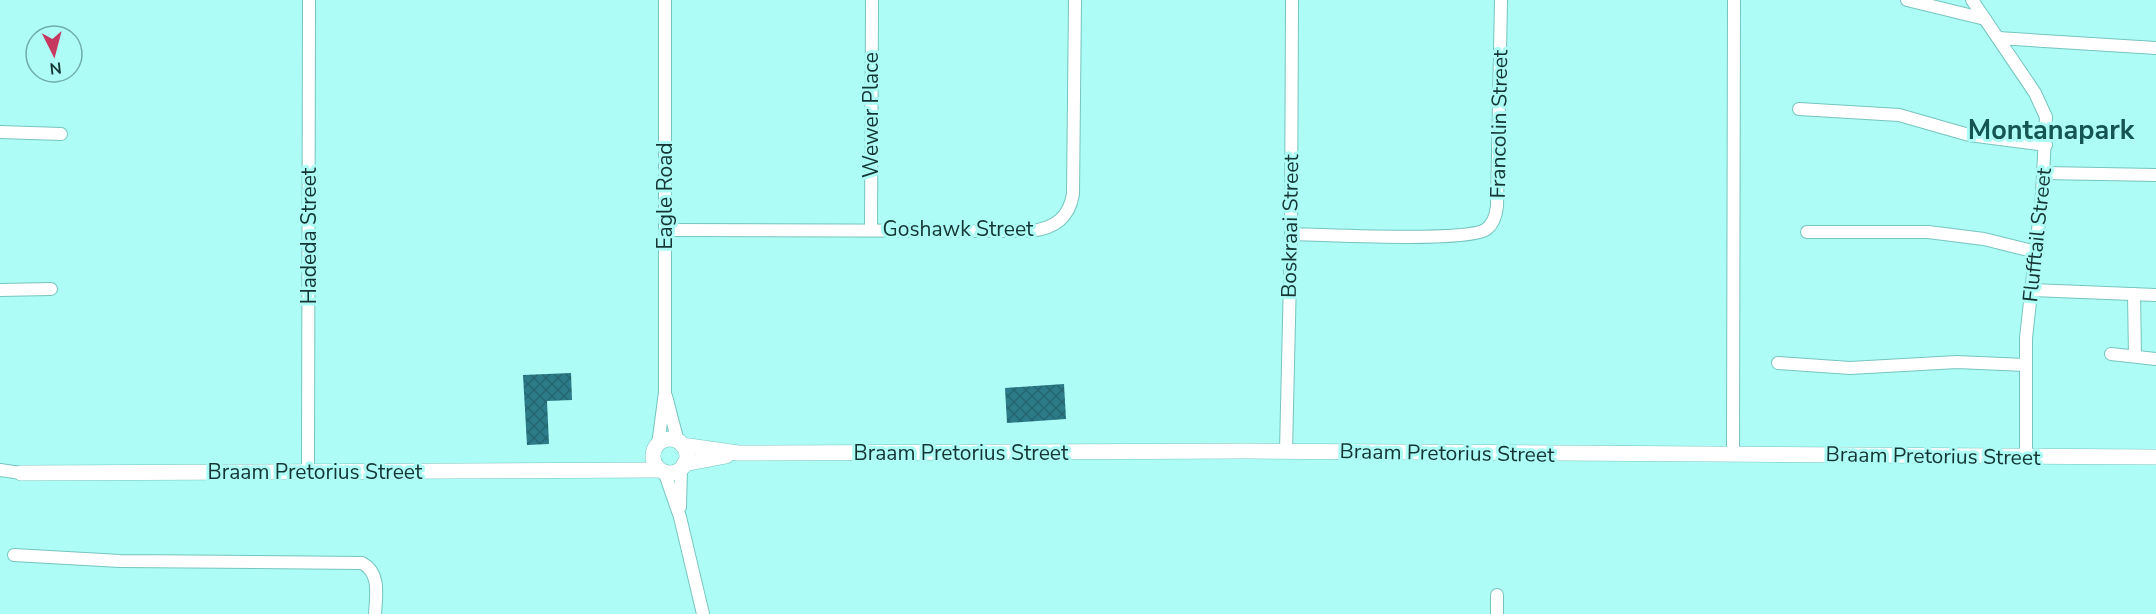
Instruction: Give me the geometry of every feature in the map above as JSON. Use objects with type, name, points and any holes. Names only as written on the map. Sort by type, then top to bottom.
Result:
[{"type":"street","name":"Hadeda Street","points":[[308,472],[309,0]]},
{"type":"street","name":"Eagle Road","points":[[657,447],[665,392],[665,0]]},
{"type":"street","name":"Wewer Place","points":[[871,230],[872,0]]},
{"type":"street","name":"Goshawk Street","points":[[665,230],[1031,231],[1050,227],[1060,221],[1069,208],[1073,194],[1075,0]]},
{"type":"street","name":"Boskraai Street","points":[[1286,451],[1291,234],[1292,0]]},
{"type":"street","name":"Francolin Street","points":[[1291,234],[1452,235],[1483,231],[1492,224],[1497,206],[1501,0]]},
{"type":"street","points":[[1733,454],[1734,0]]},
{"type":"street","points":[[1907,0],[1985,19]]},
{"type":"street","name":"Flufftail Street","points":[[1972,0],[2042,105],[2046,117],[2044,173],[2025,365],[2026,457]]},
{"type":"street","points":[[1998,38],[2156,48]]},
{"type":"street","points":[[1799,109],[1899,115],[1969,135],[2046,145]]},
{"type":"street","points":[[0,132],[61,134]]},
{"type":"street","points":[[2044,173],[2156,175]]},
{"type":"street","points":[[1807,232],[1928,232],[1984,239],[2036,252]]},
{"type":"street","points":[[0,290],[51,289]]},
{"type":"street","points":[[2032,290],[2156,295]]},
{"type":"street","points":[[2134,294],[2135,356]]},
{"type":"street","points":[[2110,354],[2156,358]]},
{"type":"street","points":[[1778,363],[1850,368],[1956,362],[2025,365]]},
{"type":"street","name":"Eagle Road","points":[[665,392],[680,443]]},
{"type":"street","points":[[680,517],[683,466],[687,454],[680,443],[668,440],[657,447],[654,458],[662,470],[680,517],[703,614]]},
{"type":"street","name":"Braam Pretorius Street","points":[[680,443],[738,453],[1286,451],[2156,457]]},
{"type":"street","name":"Braam Pretorius Street","points":[[610,469],[639,460],[657,447]]},
{"type":"street","name":"Braam Pretorius Street","points":[[683,466],[738,453]]},
{"type":"street","points":[[662,470],[672,472],[683,466]]},
{"type":"street","points":[[0,470],[21,473]]},
{"type":"street","name":"Braam Pretorius Street","points":[[21,473],[662,470]]},
{"type":"street","points":[[14,555],[120,561],[362,563],[369,566],[375,579],[375,614]]},
{"type":"street","points":[[1497,595],[1497,614]]},
{"type":"building","points":[[571,373],[572,400],[547,401],[549,444],[527,445],[523,375]]},
{"type":"building","points":[[1064,384],[1066,419],[1007,423],[1005,388]]},
{"type":"district","name":"Montanapark","points":[[2051,130]]}]
